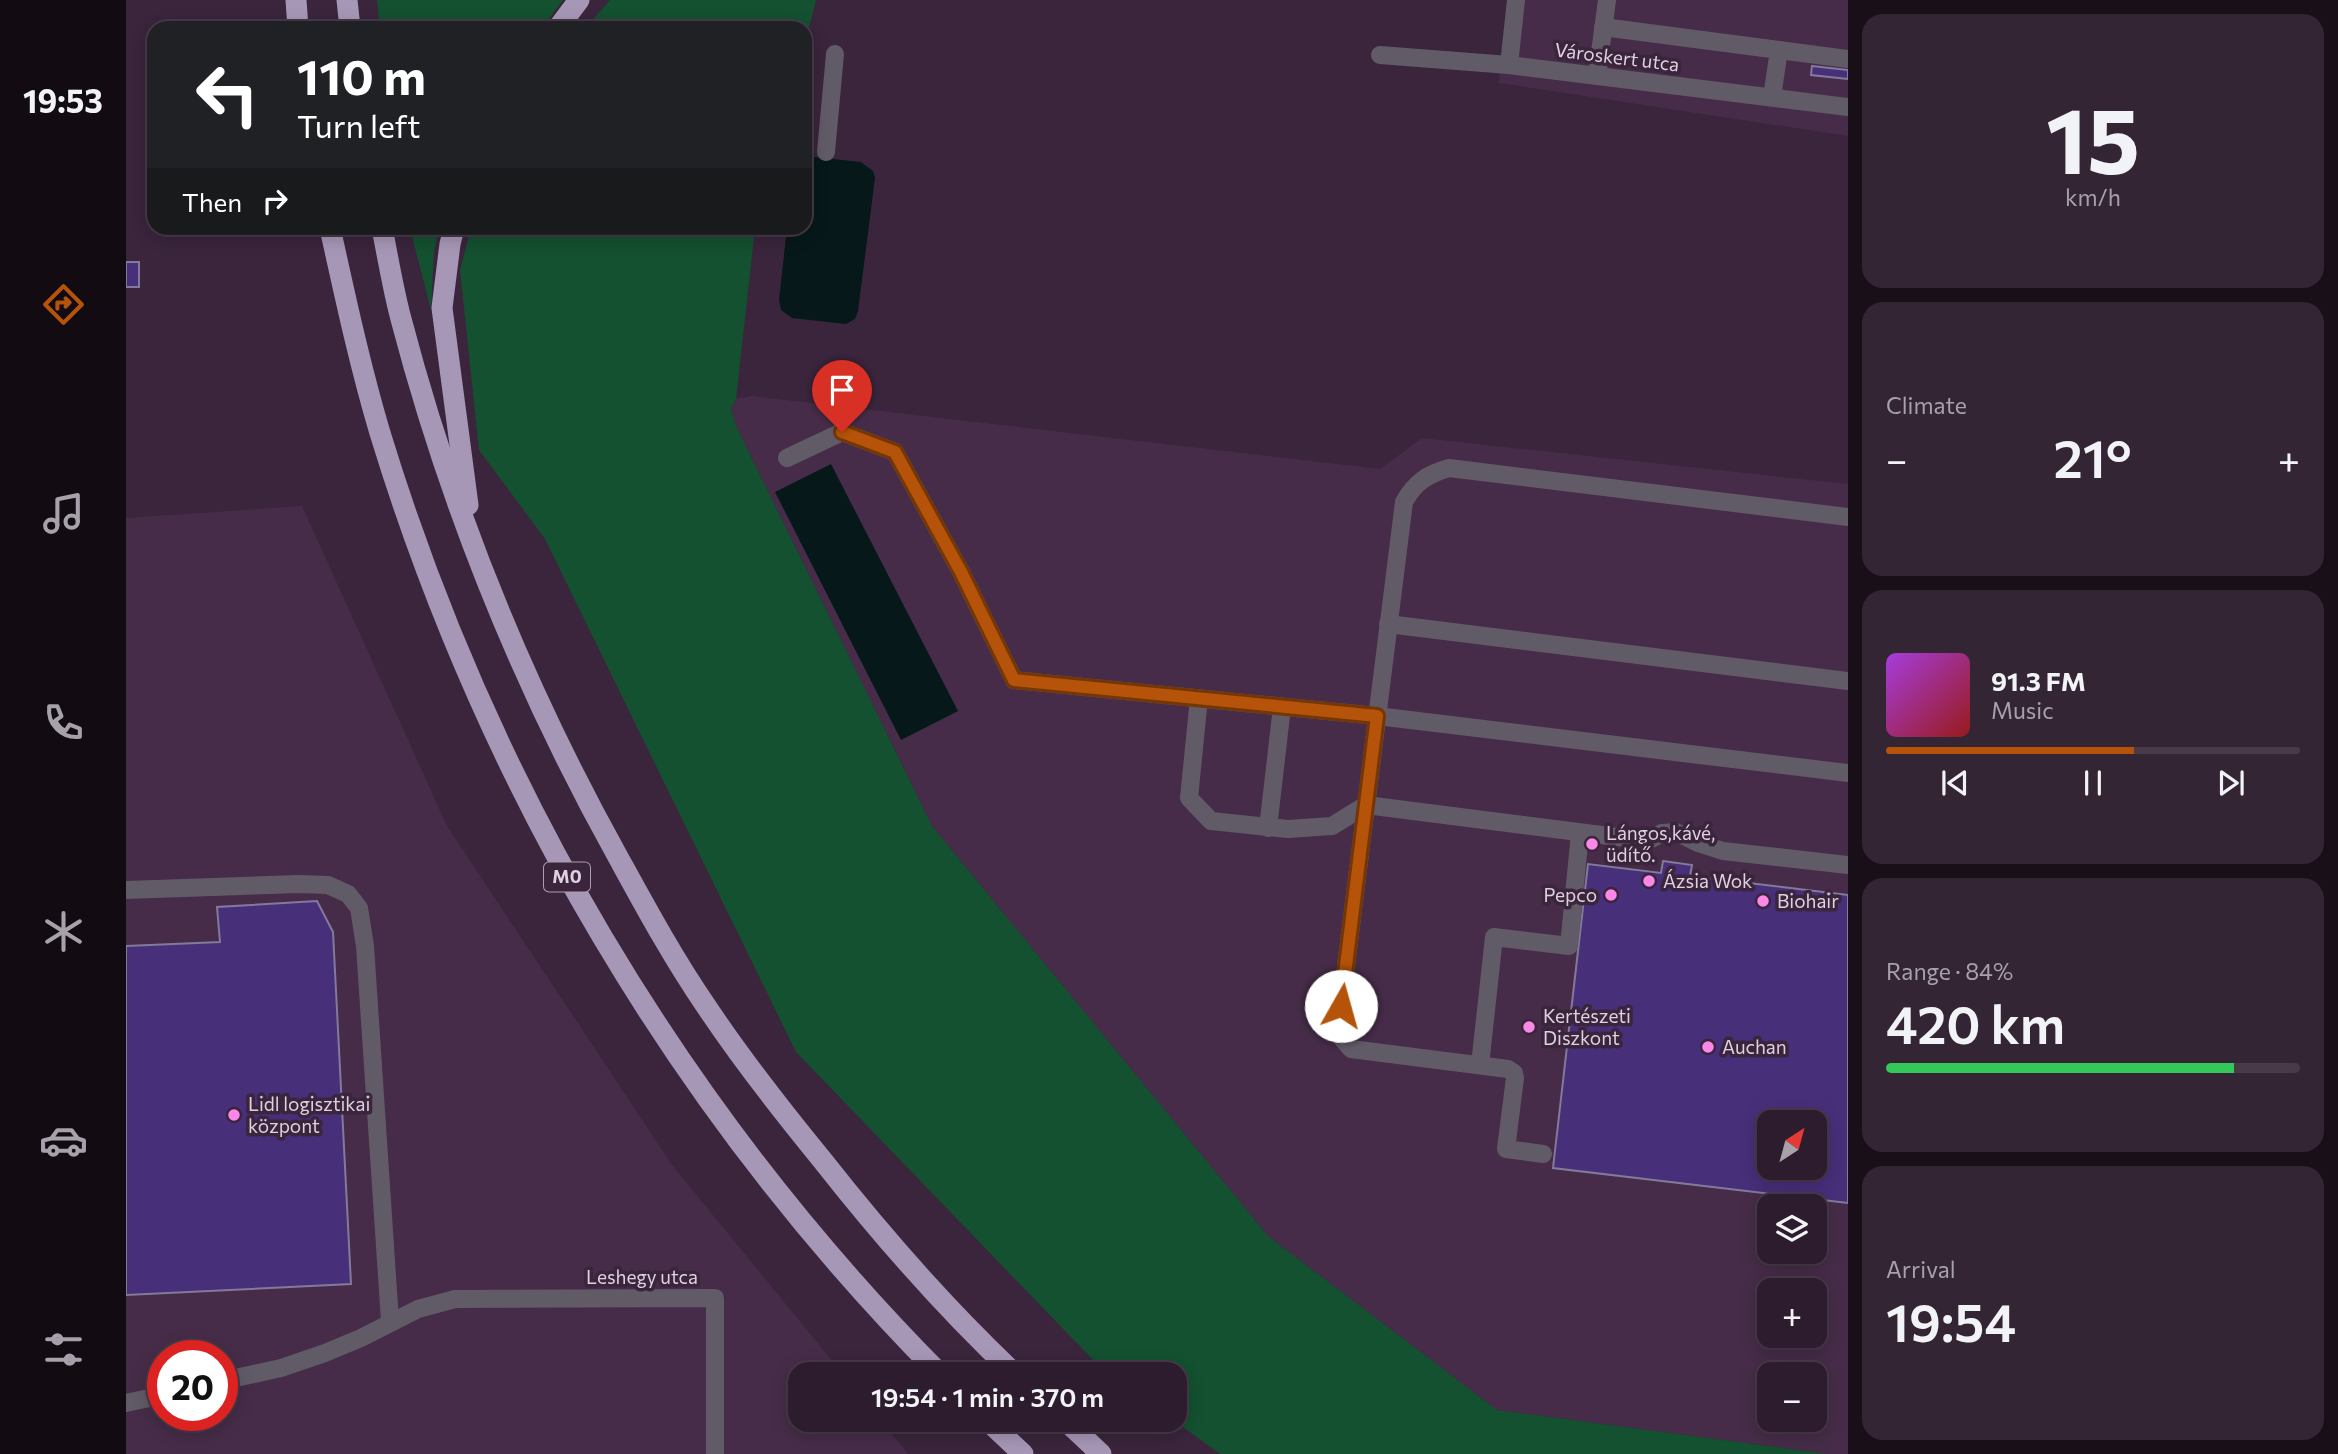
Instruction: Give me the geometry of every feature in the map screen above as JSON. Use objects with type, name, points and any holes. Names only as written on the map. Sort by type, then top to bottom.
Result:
[{"type":"highway","points":[[296,0],[298,21]]},
{"type":"highway","points":[[347,0],[349,21]]},
{"type":"highway","points":[[563,21],[579,0]]},
{"type":"highway","name":"M0","points":[[332,235],[380,432],[411,524],[455,642],[512,770],[568,879],[664,1038],[722,1120],[782,1198],[847,1275],[929,1362]]},
{"type":"highway","name":"M0","points":[[383,235],[400,316],[421,389],[474,545],[522,664],[574,775],[648,914],[706,1006],[786,1115],[845,1189],[943,1302],[1003,1362]]},
{"type":"highway","points":[[452,235],[442,308],[474,545]]},
{"type":"highway","points":[[1000,1432],[1023,1454]]},
{"type":"highway","points":[[1078,1432],[1101,1454]]},
{"type":"street","points":[[1508,65],[1516,0]]},
{"type":"street","points":[[1597,76],[1608,0]]},
{"type":"street","points":[[1603,27],[1848,59]]},
{"type":"street","points":[[1772,97],[1779,50]]},
{"type":"street","points":[[826,152],[835,54]]},
{"type":"street","name":"Városkert utca","points":[[1380,55],[1508,65],[1848,107]]},
{"type":"street","points":[[787,458],[842,432],[895,452],[961,572],[1014,680],[1377,716],[1848,773]]},
{"type":"street","points":[[1543,1154],[1506,1149],[1514,1073],[1508,1069],[1351,1049],[1340,1036],[1341,1006],[1404,502],[1412,488],[1429,474],[1449,468],[1848,517]]},
{"type":"street","points":[[1388,624],[1848,681]]},
{"type":"street","points":[[1199,698],[1189,798],[1211,821],[1287,830],[1332,826],[1366,806],[1580,833],[1651,839],[1662,833],[1676,832],[1698,843],[1723,850],[1848,865]]},
{"type":"street","points":[[1268,828],[1282,707]]},
{"type":"street","points":[[1480,1065],[1494,937],[1569,946],[1580,833]]},
{"type":"street","points":[[126,890],[328,885],[348,894],[359,908],[365,946],[390,1321],[361,1338],[325,1353],[281,1368],[238,1377]]},
{"type":"street","name":"Leshegy utca","points":[[390,1321],[455,1298],[715,1298],[715,1454]]},
{"type":"street","points":[[126,1403],[147,1398]]},
{"type":"shaded area","points":[[1508,0],[1848,0],[1848,136],[1499,83]]},
{"type":"shaded area","points":[[812,157],[861,162],[873,171],[875,178],[855,319],[846,324],[792,318],[781,310],[779,300],[786,235],[812,235]]},
{"type":"shaded area","points":[[752,396],[1380,469],[1422,438],[1848,484],[1848,1454],[1828,1454],[1497,1410],[1268,1236],[932,826],[736,426],[731,409],[736,399]]},
{"type":"shaded area","points":[[831,464],[958,711],[901,740],[775,492]]},
{"type":"shaded area","points":[[302,506],[447,826],[672,1165],[833,1362],[788,1362],[788,1432],[890,1432],[908,1454],[126,1454],[126,518]]},
{"type":"green space","points":[[377,0],[563,0],[547,21],[379,21]]},
{"type":"green space","points":[[610,0],[816,0],[811,21],[592,21]]},
{"type":"green space","points":[[412,235],[438,235],[434,250],[431,310]]},
{"type":"green space","points":[[469,235],[754,235],[736,399],[731,409],[736,426],[932,826],[1268,1236],[1497,1410],[1828,1454],[1220,1454],[1187,1430],[1187,1362],[1095,1362],[796,1052],[545,539],[479,450],[460,270]]},
{"type":"building","points":[[1812,66],[1848,70],[1848,79],[1811,75]]},
{"type":"building","points":[[126,262],[139,262],[139,287],[126,287]]},
{"type":"building","name":"Auchan","points":[[1663,861],[1692,865],[1690,876],[1848,895],[1848,1203],[1827,1201],[1827,1194],[1772,1194],[1553,1168],[1588,864],[1661,873]]},
{"type":"building","name":"Lidl logisztikai központ","points":[[317,901],[333,932],[351,1284],[126,1295],[126,946],[220,942],[217,907]]},
{"type":"place","name":"Lángos,kávé, üdítő.","points":[[1592,844]]},
{"type":"place","name":"Ázsia Wok","points":[[1649,881]]},
{"type":"place","name":"Pepco","points":[[1611,895]]},
{"type":"place","name":"Biohair","points":[[1763,901]]},
{"type":"place","name":"Kertészeti Diszkont","points":[[1529,1027]]},
{"type":"place","name":"Auchan","points":[[1708,1047]]},
{"type":"place","name":"Lidl logisztikai központ","points":[[234,1115]]},
{"type":"route","points":[[842,432],[895,452],[961,572],[1014,680],[1377,716],[1341,1006]]}]
